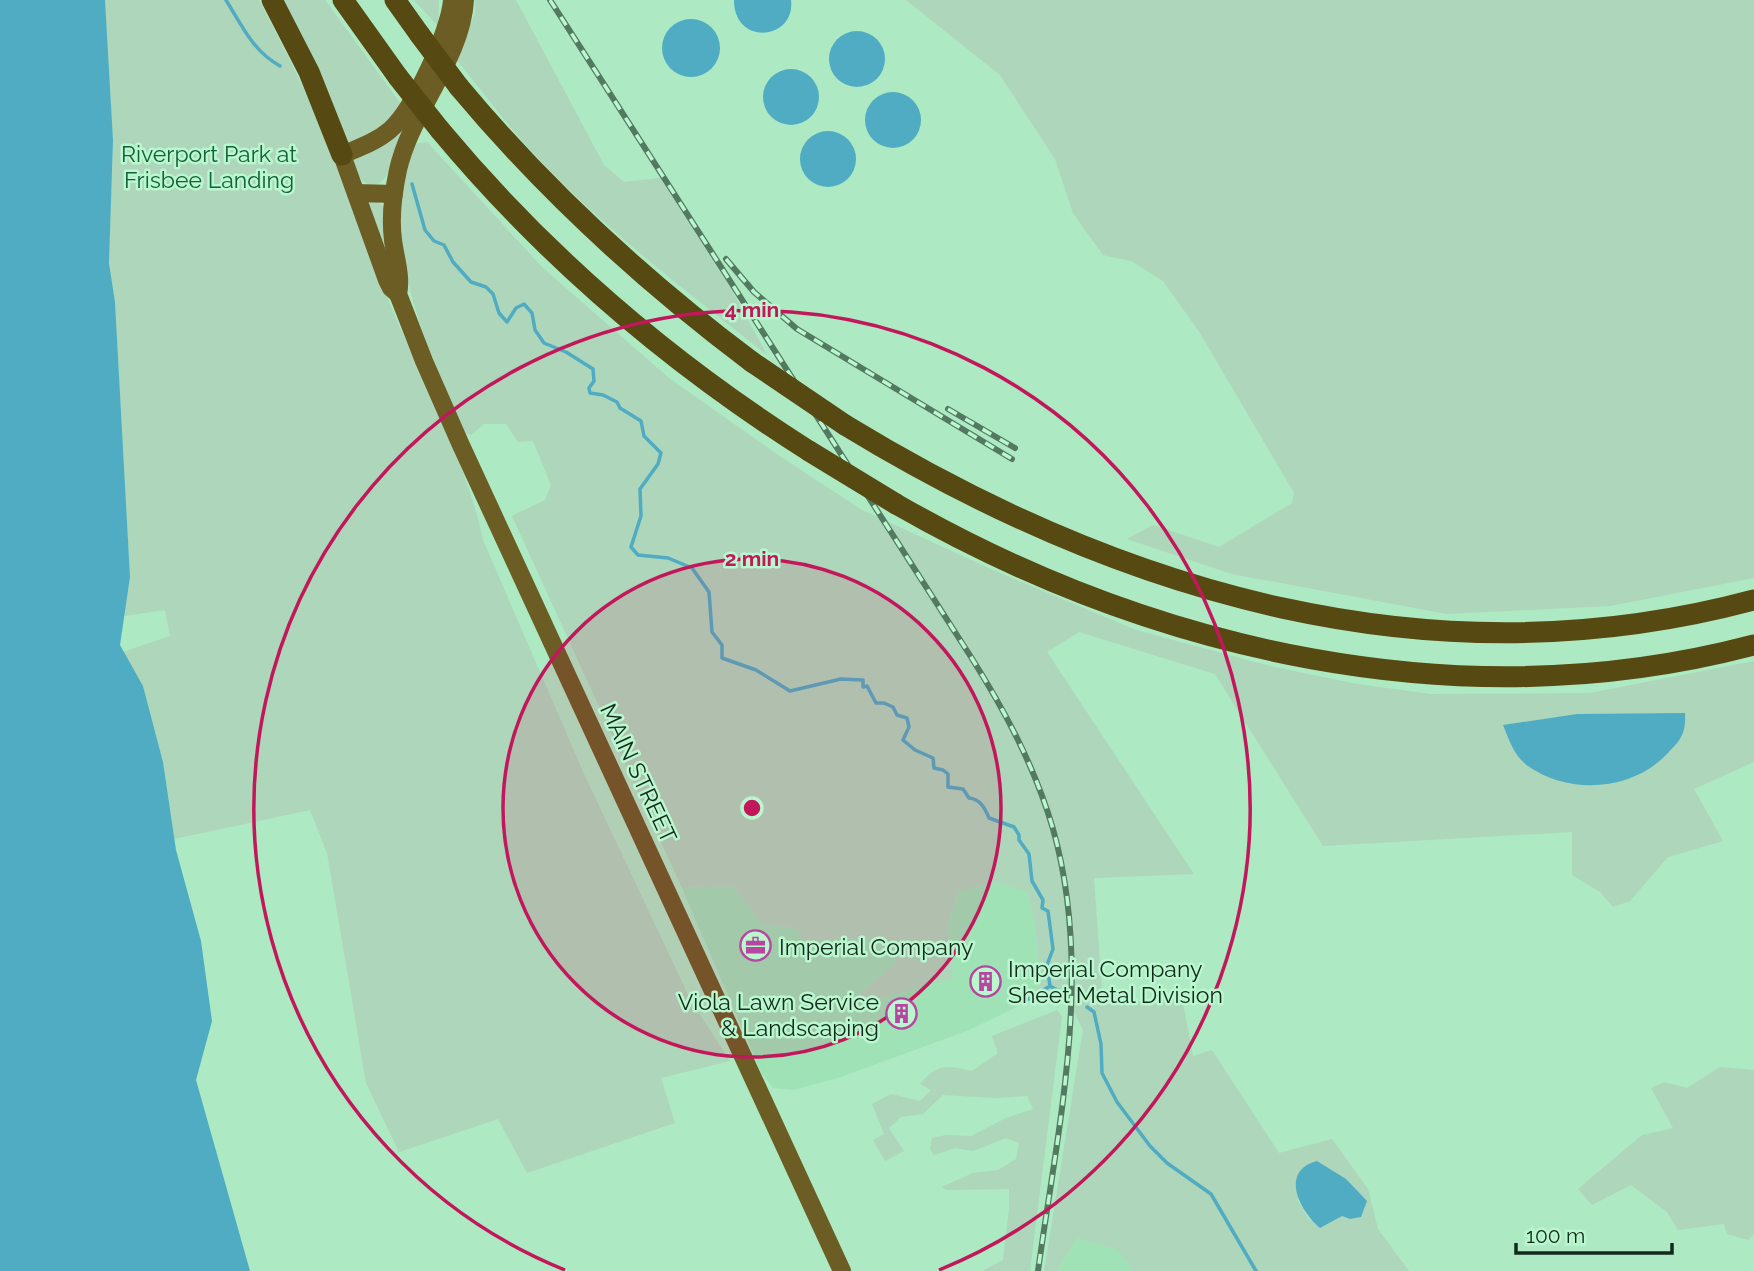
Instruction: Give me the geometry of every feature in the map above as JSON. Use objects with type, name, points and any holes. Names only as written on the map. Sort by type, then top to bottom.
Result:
[{"type":"highway","points":[[272,0],[309,72],[342,155]]},
{"type":"highway","points":[[343,0],[398,77],[491,189],[527,226],[637,327],[716,390],[809,451],[896,504],[992,554],[1101,600],[1228,640],[1329,663],[1435,676],[1532,678],[1649,667],[1754,645]]},
{"type":"highway","points":[[395,0],[459,87],[518,154],[598,234],[663,291],[752,362],[845,425],[970,494],[1097,551],[1223,592],[1329,618],[1433,632],[1552,633],[1662,621],[1754,600]]},
{"type":"main road","points":[[342,155],[380,137],[400,119],[443,36],[452,0]]},
{"type":"main road","name":"MAIN STREET","points":[[398,294],[400,283],[392,229],[394,194],[407,142],[458,35],[465,0]]},
{"type":"main road","name":"MAIN STREET","points":[[342,155],[387,280],[398,294],[424,362],[466,455],[842,1271]]},
{"type":"main road","points":[[356,193],[394,194]]},
{"type":"shaded area","points":[[994,882],[1027,892],[1035,925],[1041,982],[1027,1002],[969,1030],[841,1077],[793,1090],[773,1088],[761,1072],[682,888],[733,886],[763,925],[796,928],[806,947],[826,940],[869,938],[894,951],[897,962],[859,995],[952,979],[947,927],[958,892]]},
{"type":"shaded area","points":[[1077,1238],[1118,1250],[1133,1271],[1057,1271]]},
{"type":"green space","name":"Riverport Park at Frisbee Landing","points":[[105,0],[259,0],[277,34],[336,164],[393,312],[459,462],[483,540],[584,774],[691,1001],[730,1061],[661,1078],[675,1123],[527,1173],[498,1119],[399,1152],[366,1083],[327,853],[310,810],[174,839],[163,762],[143,686],[123,652],[170,636],[165,610],[124,616],[130,577],[115,302],[109,263],[113,140]]},
{"type":"green space","points":[[277,0],[325,0],[403,107],[389,122],[346,148]]},
{"type":"green space","points":[[414,0],[439,0],[438,26]]},
{"type":"green space","points":[[475,0],[516,0],[604,165],[624,182],[660,178],[731,289],[767,355],[648,260],[590,209],[535,155],[505,120],[457,60],[475,13]]},
{"type":"green space","points":[[906,0],[1754,0],[1754,578],[1610,606],[1447,614],[1232,574],[1127,539],[1153,525],[1219,547],[1292,503],[1294,493],[1200,333],[1163,281],[1131,261],[1103,255],[1073,213],[1055,159],[1000,75]]},
{"type":"green space","points":[[410,116],[390,171],[382,181],[373,185],[363,181],[352,166],[354,159]]},
{"type":"green space","points":[[427,142],[543,268],[669,378],[784,459],[862,510],[993,570],[1136,630],[1270,666],[1357,684],[1431,694],[1590,693],[1754,661],[1754,762],[1694,789],[1723,841],[1668,857],[1630,901],[1613,907],[1600,892],[1572,875],[1572,832],[1323,846],[1215,674],[1079,632],[1047,652],[1194,874],[1094,878],[1103,1004],[1182,998],[1193,1056],[1212,1050],[1279,1153],[1332,1139],[1368,1189],[1378,1229],[1409,1271],[1133,1271],[1118,1250],[1077,1238],[1057,1271],[1044,1271],[1083,1030],[1063,990],[1027,1002],[1041,982],[1035,925],[1027,892],[994,882],[958,892],[947,927],[953,979],[865,1003],[859,995],[897,962],[894,951],[869,938],[826,940],[806,947],[796,928],[763,925],[733,886],[682,888],[512,516],[545,500],[551,485],[533,441],[518,442],[506,424],[484,424],[471,435],[465,433],[418,318],[400,228],[402,190],[414,144]],"holes":[[[1297,1199],[1361,1217],[1350,1219],[1342,1216],[1320,1228],[1308,1218]]]},
{"type":"green space","points":[[375,200],[384,207],[394,279],[368,201]]},
{"type":"green space","points":[[1057,1010],[1062,1016],[1030,1271],[982,1271],[1003,1260],[1009,1189],[947,1190],[942,1187],[973,1173],[998,1170],[1016,1159],[1019,1143],[1006,1138],[973,1151],[955,1148],[934,1155],[930,1149],[932,1138],[946,1135],[971,1136],[1006,1118],[1033,1109],[1027,1096],[997,1098],[943,1095],[923,1114],[901,1117],[889,1128],[904,1151],[885,1161],[873,1140],[884,1134],[872,1104],[891,1094],[920,1101],[931,1090],[920,1084],[932,1072],[943,1067],[972,1071],[998,1053],[992,1036]]},
{"type":"green space","points":[[1720,1067],[1754,1070],[1754,1234],[1748,1240],[1727,1234],[1724,1224],[1678,1230],[1667,1212],[1631,1185],[1592,1205],[1578,1189],[1642,1135],[1673,1128],[1651,1088],[1664,1082],[1687,1088]]},
{"type":"water","points":[[0,0],[105,0],[113,140],[109,263],[115,302],[130,577],[120,645],[143,686],[163,762],[176,850],[201,941],[212,1021],[196,1080],[250,1271],[0,1271]]},
{"type":"water","points":[[734,0],[791,0],[790,13],[784,23],[775,30],[764,33],[753,31],[744,25],[737,15]]},
{"type":"water","points":[[691,19],[702,21],[715,32],[720,48],[718,59],[707,72],[691,77],[680,75],[667,64],[662,48],[664,37],[675,24]]},
{"type":"water","points":[[851,31],[863,31],[873,35],[881,43],[885,59],[881,75],[873,83],[863,87],[851,87],[841,83],[833,75],[829,65],[829,53],[833,43],[841,35]]},
{"type":"water","points":[[785,69],[797,69],[807,73],[815,81],[819,97],[815,113],[807,121],[797,125],[785,125],[775,121],[767,113],[763,103],[763,91],[767,81],[775,73]]},
{"type":"water","points":[[887,92],[899,92],[909,96],[917,104],[921,120],[917,136],[909,144],[899,148],[887,148],[877,144],[869,136],[865,126],[865,114],[869,104],[877,96]]},
{"type":"water","points":[[822,131],[834,131],[844,135],[852,143],[856,159],[852,175],[844,183],[834,187],[822,187],[812,183],[804,175],[800,165],[800,153],[804,143],[812,135]]},
{"type":"water","points":[[1685,713],[1685,726],[1679,741],[1652,767],[1618,782],[1599,785],[1562,782],[1528,766],[1516,753],[1503,725],[1577,714]]},
{"type":"water","points":[[1317,1161],[1346,1179],[1367,1201],[1361,1217],[1350,1219],[1342,1216],[1320,1228],[1313,1221],[1300,1202],[1296,1182],[1305,1166]]},
{"type":"waterway","points":[[226,0],[255,45],[280,66]]},
{"type":"waterway","points":[[412,184],[425,230],[434,241],[444,245],[453,262],[471,282],[486,287],[493,294],[499,313],[507,322],[516,308],[524,304],[532,313],[535,330],[544,343],[566,352],[593,369],[594,381],[589,388],[590,393],[603,395],[617,402],[620,408],[641,421],[644,436],[661,453],[658,464],[640,489],[641,516],[631,547],[638,555],[668,558],[692,568],[709,592],[712,632],[722,645],[722,658],[756,670],[790,691],[841,679],[863,680],[863,687],[867,686],[876,703],[893,707],[897,715],[907,718],[909,727],[903,740],[915,750],[933,758],[934,768],[948,774],[948,787],[963,789],[969,798],[982,805],[989,818],[1014,827],[1029,854],[1032,881],[1043,900],[1042,908],[1048,911],[1053,949],[1047,965],[1050,986]]},
{"type":"waterway","points":[[1029,999],[1050,986],[1057,990]]},
{"type":"waterway","points":[[1087,1007],[1094,1012],[1101,1044],[1102,1073],[1117,1102],[1150,1146],[1167,1163],[1211,1194],[1256,1271]]},
{"type":"railway","points":[[550,0],[971,657],[1007,719],[1046,806],[1065,883],[1071,938],[1072,994],[1062,1105],[1038,1271]]},
{"type":"railway","points":[[726,259],[754,292],[797,329],[1012,459]]},
{"type":"railway","points":[[948,409],[1015,448]]},
{"type":"place","name":"Imperial Company","points":[[756,946]]},
{"type":"place","name":"Imperial Company Sheet Metal Division","points":[[985,981]]},
{"type":"place","name":"Viola Lawn Service & Landscaping","points":[[902,1014]]}]
